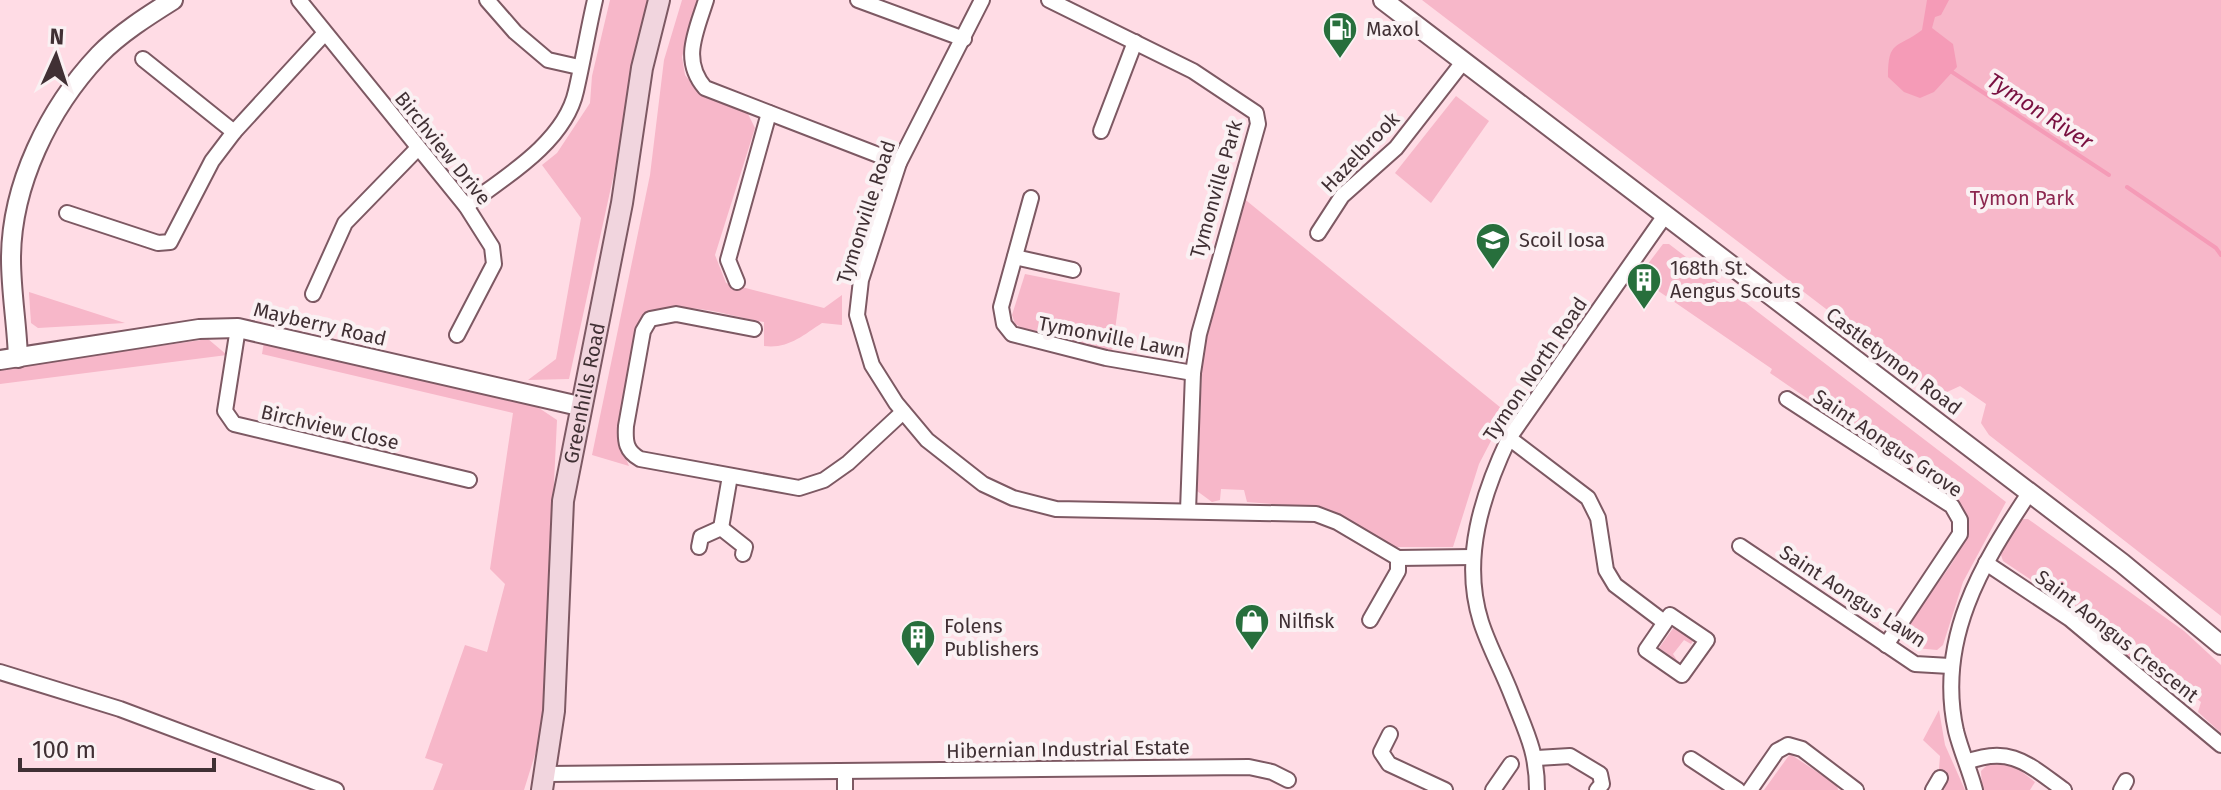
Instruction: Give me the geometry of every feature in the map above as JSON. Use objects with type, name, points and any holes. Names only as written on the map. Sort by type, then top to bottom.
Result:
[{"type":"main road","name":"Greenhills Road","points":[[544,782],[554,711],[563,501],[579,406],[622,203],[642,68],[659,0]]},
{"type":"street","points":[[9,359],[11,258],[17,206],[30,163],[83,73],[102,51],[173,0]]},
{"type":"street","name":"Birchview Drive","points":[[299,0],[466,206],[492,247],[494,264],[457,335]]},
{"type":"street","points":[[487,0],[515,32],[548,60],[579,67]]},
{"type":"street","points":[[466,206],[546,142],[568,112],[576,93],[595,0]]},
{"type":"street","points":[[706,0],[690,52],[694,75],[705,88],[899,163]]},
{"type":"street","points":[[858,0],[964,39]]},
{"type":"street","name":"Tymonville Road","points":[[982,0],[899,163],[861,280],[857,315],[872,365],[903,412],[954,463],[983,484],[1013,498],[1056,509],[1316,514],[1348,527],[1398,558]]},
{"type":"street","name":"Tymonville Park","points":[[1049,0],[1193,71],[1256,113],[1258,124],[1216,265],[1193,373],[1188,511]]},
{"type":"street","name":"Castletymon Road","points":[[1383,0],[2030,492],[2183,611],[2221,645]]},
{"type":"street","points":[[67,213],[158,243],[170,242],[212,161],[234,132],[324,34]]},
{"type":"street","points":[[1101,131],[1135,42]]},
{"type":"street","points":[[143,59],[234,132]]},
{"type":"street","name":"Hazelbrook","points":[[1318,233],[1342,196],[1396,148],[1463,62]]},
{"type":"street","points":[[737,282],[728,260],[769,113]]},
{"type":"street","points":[[313,294],[345,223],[417,149]]},
{"type":"street","name":"Tymonville Lawn","points":[[1031,198],[1001,307],[1004,324],[1012,334],[1093,355],[1193,373]]},
{"type":"street","name":"Tymon North Road","points":[[1537,790],[1537,758],[1480,621],[1472,557],[1491,477],[1509,438],[1666,214]]},
{"type":"street","points":[[1015,257],[1073,270]]},
{"type":"street","points":[[754,329],[676,314],[650,319],[643,331],[626,426],[625,441],[629,453],[640,459],[799,488],[824,480],[848,463],[903,412]]},
{"type":"street","name":"Mayberry Road","points":[[9,359],[199,329],[238,328],[579,406]]},
{"type":"street","name":"Birchview Close","points":[[238,328],[225,411],[234,424],[469,480]]},
{"type":"street","name":"Saint Aongus Grove","points":[[1787,399],[1952,506],[1960,520],[1960,534],[1886,645]]},
{"type":"street","points":[[1509,438],[1588,498],[1598,518],[1606,570],[1615,585],[1664,622]]},
{"type":"street","points":[[721,528],[730,476]]},
{"type":"street","points":[[1975,790],[1956,731],[1950,666],[1964,606],[1986,563],[2030,492]]},
{"type":"street","points":[[699,547],[701,537],[721,528]]},
{"type":"street","points":[[721,528],[745,547],[743,554]]},
{"type":"street","name":"Saint Aongus Lawn","points":[[1740,546],[1915,664],[1950,666]]},
{"type":"street","points":[[1370,620],[1398,571],[1398,558],[1472,557]]},
{"type":"street","name":"Saint Aongus Crescent","points":[[1986,563],[2070,619],[2221,745]]},
{"type":"street","points":[[0,672],[106,704],[336,790]]},
{"type":"street","points":[[1390,734],[1381,752],[1389,764],[1445,790]]},
{"type":"street","points":[[1750,790],[1777,751],[1788,745],[1802,749],[1856,790]]},
{"type":"street","points":[[1967,762],[1981,756],[2013,755],[2043,784],[2064,790]]},
{"type":"street","points":[[1537,758],[1570,756],[1600,774],[1602,784],[1597,790]]},
{"type":"street","points":[[1691,759],[1738,790]]},
{"type":"street","name":"Hibernian Industrial Estate","points":[[544,782],[845,771],[1249,767],[1272,772],[1288,780]]},
{"type":"street","points":[[1493,790],[1507,769]]},
{"type":"street","points":[[845,771],[845,790]]},
{"type":"green space","points":[[610,0],[652,0],[569,379],[528,380],[556,359],[581,218],[542,165],[557,153],[590,103],[592,76]]},
{"type":"green space","points":[[682,0],[698,0],[682,57],[685,75],[699,92],[747,112],[755,128],[715,255],[726,283],[824,308],[842,295],[842,325],[822,323],[788,343],[764,346],[764,322],[698,309],[665,309],[651,314],[639,324],[619,441],[629,466],[592,455],[650,175],[664,60]]},
{"type":"green space","name":"Tymon Park","points":[[1422,0],[2221,0],[2221,616],[1989,435],[1981,423],[1986,404],[1960,386],[1945,393],[1932,390]]},
{"type":"green space","points":[[1456,96],[1489,121],[1431,203],[1395,173]]},
{"type":"green space","points":[[1242,197],[1506,412],[1479,464],[1453,547],[1396,547],[1321,508],[1247,502],[1244,490],[1221,489],[1220,500],[1212,502],[1197,491],[1203,346]]},
{"type":"green space","points":[[1663,244],[1669,244],[2006,502],[1963,582],[1943,645],[1937,650],[1916,648],[1905,639],[1905,631],[1959,550],[1966,517],[1959,502],[1770,373],[1772,369],[1638,277]]},
{"type":"green space","points":[[1025,274],[1120,293],[1112,352],[1038,336],[1015,324],[1012,315]]},
{"type":"green space","points":[[29,292],[125,323],[38,328],[31,323]]},
{"type":"green space","points":[[208,339],[227,355],[0,384],[0,369]]},
{"type":"green space","points":[[264,342],[536,406],[557,420],[542,732],[524,790],[433,790],[443,764],[425,758],[465,645],[487,652],[505,584],[490,569],[513,413],[262,354]]},
{"type":"green space","points":[[2022,519],[2028,519],[2184,631],[2221,665],[2221,733],[2198,712],[2201,702],[2184,689],[2175,695],[2067,606],[2073,597],[2054,584],[2048,591],[2003,561],[2000,552]]},
{"type":"green space","points":[[1674,627],[1693,641],[1691,644],[1684,640],[1673,654],[1678,662],[1659,648]]},
{"type":"green space","points":[[1939,710],[1945,745],[1965,790],[1944,790],[1948,777],[1939,769],[1940,756],[1923,740]]},
{"type":"green space","points":[[1790,754],[1837,785],[1838,790],[1764,790]]},
{"type":"green space","points":[[2008,761],[2035,782],[2030,790],[1982,790],[1981,771],[1990,762]]},
{"type":"shaded area","points":[[1927,0],[1949,0],[1941,15],[1935,17],[1932,28],[1953,44],[1957,67],[1934,92],[1920,98],[1904,92],[1888,77],[1888,65],[1892,50],[1922,30]]},
{"type":"waterway","name":"Tymon River","points":[[1952,72],[2109,175]]},
{"type":"waterway","name":"Tymon River","points":[[2127,187],[2216,248],[2221,255]]},
{"type":"place","name":"Maxol","points":[[1340,60]]},
{"type":"place","name":"Scoil Iosa","points":[[1493,271]]},
{"type":"place","name":"168th St. Aengus Scouts","points":[[1644,311]]},
{"type":"place","name":"Nilfisk","points":[[1252,652]]},
{"type":"place","name":"Folens Publishers","points":[[918,668]]}]
